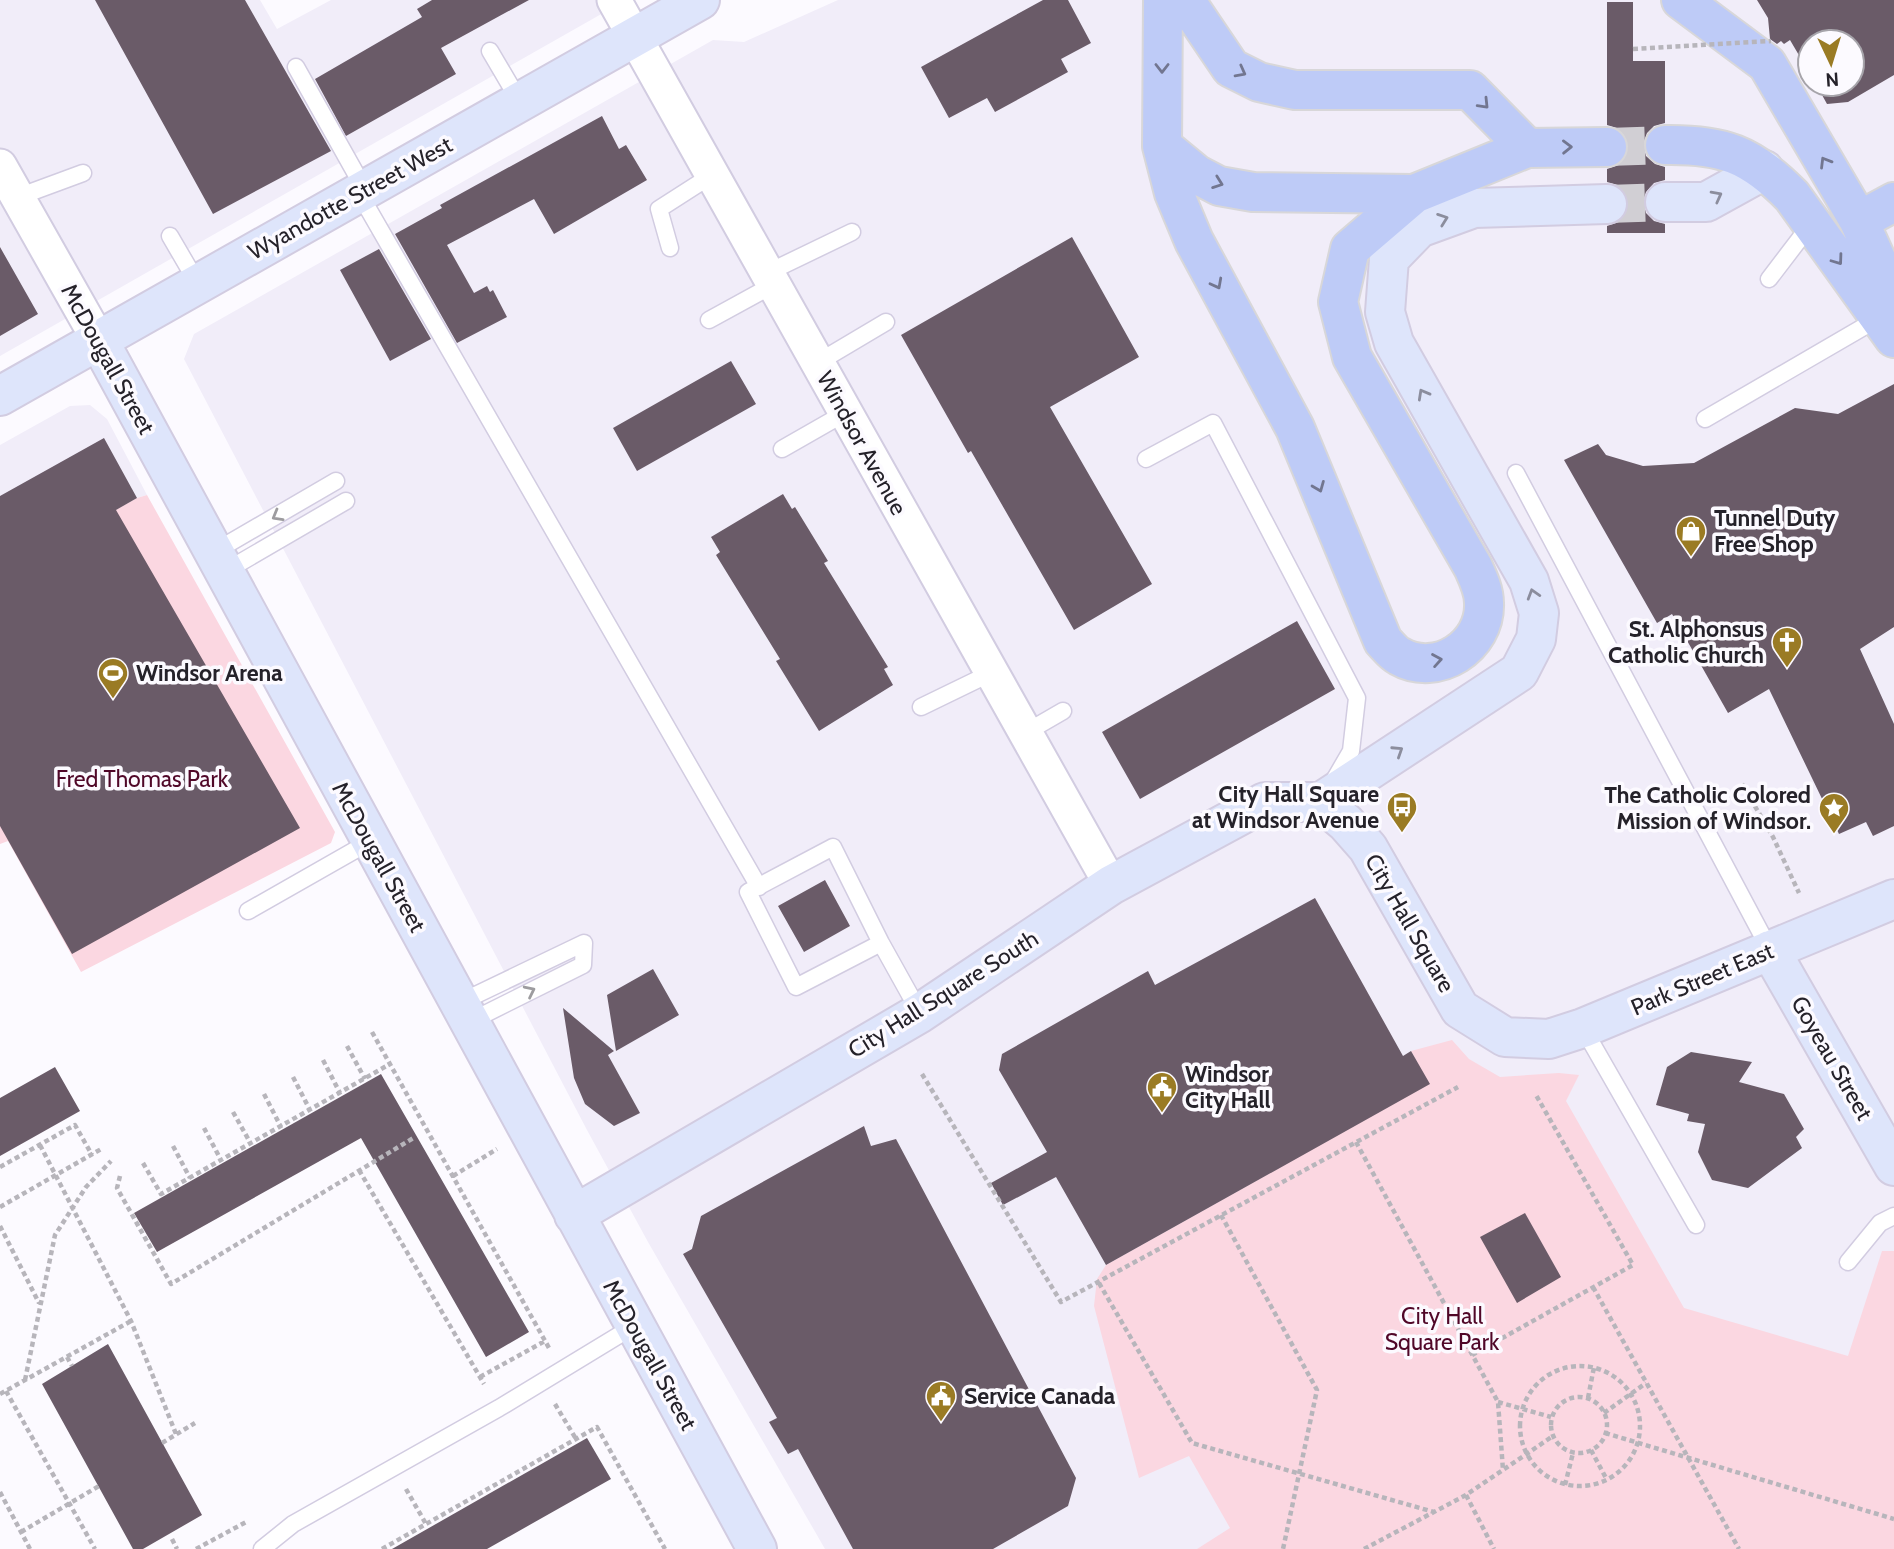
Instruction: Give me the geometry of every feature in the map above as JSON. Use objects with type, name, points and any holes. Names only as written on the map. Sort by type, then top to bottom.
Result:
[{"type":"main road","points":[[1163,0],[1162,146],[1174,193],[1185,222],[1295,428],[1383,641],[1399,656],[1420,663],[1438,662],[1454,657],[1473,640],[1479,628],[1484,604],[1481,585],[1352,357],[1338,302],[1350,249],[1414,194],[1527,148],[1607,147]]},
{"type":"main road","points":[[1185,0],[1231,68],[1259,82],[1295,90],[1470,90],[1527,148]]},
{"type":"main road","points":[[1681,0],[1767,64],[1859,221],[1889,318]]},
{"type":"main road","points":[[1665,145],[1712,146],[1731,152],[1764,170],[1792,196],[1811,224],[1889,318]]},
{"type":"main road","points":[[1162,146],[1196,174],[1219,186],[1253,192],[1414,194]]},
{"type":"main road","points":[[1859,221],[1894,202]]},
{"type":"street","name":"Windsor Avenue","points":[[614,0],[1111,886]]},
{"type":"street","name":"Wyandotte Street West","points":[[6,388],[99,341],[700,0]]},
{"type":"street","points":[[1665,202],[1706,202],[1764,170]]},
{"type":"street","name":"McDougall Street","points":[[8,188],[99,341],[757,1549]]},
{"type":"street","points":[[1321,802],[1519,672],[1536,639],[1539,613],[1529,581],[1394,343],[1385,312],[1389,259],[1419,228],[1474,208],[1607,204]]},
{"type":"street","name":"City Hall Square South","points":[[574,1215],[920,1013],[1111,886],[1265,802],[1321,802]]},
{"type":"street","name":"City Hall Square","points":[[1321,802],[1346,823],[1367,848],[1460,1009],[1505,1037]]},
{"type":"street","name":"Park Street East","points":[[1505,1037],[1549,1039],[1583,1028],[1894,900]]},
{"type":"street","name":"Goyeau Street","points":[[1770,950],[1892,1158]]},
{"type":"lane","points":[[490,51],[520,102]]},
{"type":"lane","points":[[296,66],[362,192],[759,887]]},
{"type":"lane","points":[[8,188],[83,173]]},
{"type":"lane","points":[[670,248],[659,209],[712,175]]},
{"type":"lane","points":[[1769,279],[1811,224]]},
{"type":"lane","points":[[709,320],[770,279],[852,232]]},
{"type":"lane","points":[[170,236],[198,284]]},
{"type":"lane","points":[[1705,419],[1889,318]]},
{"type":"lane","points":[[817,363],[886,322]]},
{"type":"lane","points":[[782,449],[845,413]]},
{"type":"lane","points":[[1146,459],[1213,423],[1357,698],[1351,751],[1321,802]]},
{"type":"lane","points":[[1516,473],[1770,950]]},
{"type":"lane","points":[[218,562],[336,481]]},
{"type":"lane","points":[[218,562],[346,501]]},
{"type":"lane","points":[[921,707],[991,673]]},
{"type":"lane","points":[[1025,733],[1063,711]]},
{"type":"lane","points":[[248,911],[371,841]]},
{"type":"lane","points":[[881,943],[796,987],[748,892],[833,847],[920,1013]]},
{"type":"lane","points":[[584,943],[583,965],[464,1012],[584,943]]},
{"type":"lane","points":[[1583,1028],[1696,1225]]},
{"type":"lane","points":[[1848,1262],[1880,1223],[1894,1216]]},
{"type":"lane","points":[[262,1549],[293,1524],[499,1408],[634,1326]]},
{"type":"path","points":[[1633,50],[1770,41]]},
{"type":"path","points":[[1742,784],[1773,837],[1799,893]]},
{"type":"path","points":[[372,1032],[553,1355]]},
{"type":"path","points":[[347,1046],[365,1079]]},
{"type":"path","points":[[323,1060],[340,1093]]},
{"type":"path","points":[[143,1163],[161,1194],[390,1064]]},
{"type":"path","points":[[922,1074],[1061,1302],[1458,1087]]},
{"type":"path","points":[[293,1077],[310,1110]]},
{"type":"path","points":[[264,1094],[281,1127]]},
{"type":"path","points":[[1472,1354],[1633,1265],[1536,1094]]},
{"type":"path","points":[[233,1112],[251,1144]]},
{"type":"path","points":[[0,1167],[75,1125],[92,1155]]},
{"type":"path","points":[[204,1128],[221,1160]]},
{"type":"path","points":[[120,1176],[117,1188],[171,1284],[415,1137]]},
{"type":"path","points":[[1356,1142],[1498,1402],[1503,1469]]},
{"type":"path","points":[[40,1145],[131,1321],[176,1434]]},
{"type":"path","points":[[173,1146],[190,1178]]},
{"type":"path","points":[[453,1176],[500,1147]]},
{"type":"path","points":[[0,1207],[103,1148]]},
{"type":"path","points":[[25,1380],[55,1236],[86,1187],[111,1161]]},
{"type":"path","points":[[359,1170],[484,1384]]},
{"type":"path","points":[[1221,1215],[1317,1390],[1283,1549]]},
{"type":"path","points":[[0,1226],[39,1303]]},
{"type":"path","points":[[1099,1283],[1192,1443],[1434,1512]]},
{"type":"path","points":[[1593,1287],[1739,1549]]},
{"type":"path","points":[[0,1394],[131,1321]]},
{"type":"path","points":[[480,1377],[545,1341]]},
{"type":"path","points":[[67,1357],[72,1366]]},
{"type":"path","points":[[1576,1366],[1594,1367],[1609,1373],[1631,1394],[1638,1411],[1638,1443],[1626,1464],[1607,1479],[1579,1487],[1565,1485],[1537,1469],[1526,1455],[1519,1424],[1522,1408],[1530,1392],[1542,1378],[1558,1370],[1576,1366]]},
{"type":"path","points":[[1588,1398],[1594,1367]]},
{"type":"path","points":[[1604,1413],[1647,1383]]},
{"type":"path","points":[[6,1391],[95,1549]]},
{"type":"path","points":[[1578,1396],[1588,1398],[1600,1406],[1604,1413],[1605,1433],[1602,1440],[1591,1450],[1573,1453],[1558,1444],[1553,1436],[1551,1417],[1561,1402],[1578,1396]]},
{"type":"path","points":[[552,1399],[576,1439]]},
{"type":"path","points":[[1498,1402],[1551,1417]]},
{"type":"path","points":[[162,1443],[195,1423]]},
{"type":"path","points":[[382,1549],[597,1427],[665,1549]]},
{"type":"path","points":[[1605,1433],[1894,1519]]},
{"type":"path","points":[[1364,1549],[1466,1495],[1553,1436]]},
{"type":"path","points":[[1591,1450],[1607,1479]]},
{"type":"path","points":[[1565,1485],[1573,1453]]},
{"type":"path","points":[[21,1532],[99,1486]]},
{"type":"path","points":[[405,1488],[426,1524]]},
{"type":"path","points":[[0,1492],[30,1549]]},
{"type":"path","points":[[1466,1495],[1494,1549]]},
{"type":"path","points":[[196,1549],[248,1521]]},
{"type":"path","points":[[172,1539],[177,1549]]},
{"type":"shaded area","points":[[0,0],[260,0],[277,29],[331,0],[626,0],[0,356]]},
{"type":"shaded area","points":[[838,0],[1894,0],[1894,1549],[825,1549],[648,1242],[587,1130],[184,359],[194,334],[713,40],[744,42]]},
{"type":"shaded area","points":[[90,405],[107,419],[147,495],[0,574],[0,445],[70,406]]},
{"type":"green space","name":"Fred Thomas Park","points":[[147,495],[335,832],[331,843],[81,972],[8,841],[0,844],[0,574]]},
{"type":"green space","name":"City Hall Square Park","points":[[1452,1040],[1469,1059],[1500,1077],[1559,1073],[1579,1075],[1566,1101],[1684,1308],[1848,1356],[1882,1251],[1894,1251],[1894,1549],[1197,1549],[1230,1528],[1189,1456],[1139,1478],[1094,1306],[1097,1279],[1106,1265],[1429,1084],[1411,1051]]},
{"type":"building","points":[[95,0],[245,0],[331,151],[213,214]]},
{"type":"building","points":[[432,0],[529,0],[441,48],[456,74],[346,136],[315,79],[422,17],[417,9]]},
{"type":"building","points":[[1043,0],[1068,0],[1091,43],[1061,59],[1068,72],[995,112],[987,98],[949,118],[921,67]]},
{"type":"building","points":[[1757,0],[1894,0],[1894,75],[1866,91],[1866,28],[1796,28],[1796,50],[1790,40],[1777,44],[1770,39],[1768,18]]},
{"type":"building","points":[[1607,2],[1633,2],[1633,61],[1665,61],[1665,123],[1654,126],[1647,133],[1643,144],[1646,156],[1655,164],[1665,167],[1665,180],[1654,183],[1646,192],[1643,201],[1646,213],[1654,221],[1665,224],[1665,233],[1607,233],[1607,226],[1619,222],[1626,215],[1629,204],[1625,192],[1618,185],[1607,182],[1607,169],[1619,165],[1626,158],[1629,147],[1625,135],[1617,128],[1607,125]]},
{"type":"building","points":[[1824,98],[1855,98],[1848,102],[1827,104]]},
{"type":"building","points":[[602,116],[619,149],[626,145],[647,180],[554,234],[534,199],[447,245],[474,293],[487,286],[490,292],[493,290],[507,317],[457,343],[395,234],[442,208],[440,205]]},
{"type":"building","points":[[1072,237],[1139,357],[1050,407],[1152,584],[1074,630],[901,335]]},
{"type":"building","points":[[0,247],[38,314],[0,336]]},
{"type":"building","points":[[379,249],[431,339],[390,361],[340,270]]},
{"type":"building","points":[[731,361],[756,404],[637,471],[613,428]]},
{"type":"building","points":[[1894,384],[1894,627],[1860,649],[1894,724],[1894,826],[1873,836],[1866,822],[1839,834],[1769,689],[1728,713],[1672,614],[1657,623],[1564,460],[1598,444],[1606,455],[1643,466],[1694,463],[1795,408],[1838,414]]},
{"type":"building","name":"Fred Thomas Park","points":[[104,438],[137,498],[116,510],[300,828],[72,954],[0,826],[0,496]]},
{"type":"building","points":[[783,494],[792,509],[795,507],[828,561],[824,563],[888,667],[884,669],[893,685],[819,731],[776,661],[780,659],[716,555],[720,552],[711,537]]},
{"type":"building","points":[[1297,621],[1335,689],[1140,799],[1102,732]]},
{"type":"building","points":[[825,880],[850,926],[804,952],[778,906]]},
{"type":"building","name":"Windsor City Hall","points":[[1315,898],[1403,1056],[1411,1051],[1430,1084],[1106,1265],[1056,1177],[1003,1205],[991,1183],[1047,1152],[999,1070],[1002,1054],[1148,971],[1155,985]]},
{"type":"building","points":[[653,969],[679,1015],[616,1051],[607,995]]},
{"type":"building","points":[[563,1008],[614,1051],[608,1055],[640,1113],[614,1126],[585,1104],[574,1078]]},
{"type":"building","points":[[1691,1052],[1752,1062],[1739,1082],[1784,1094],[1804,1129],[1796,1137],[1802,1148],[1748,1188],[1712,1180],[1698,1152],[1705,1124],[1687,1121],[1689,1114],[1656,1105],[1667,1067]]},
{"type":"building","points":[[55,1067],[80,1111],[0,1156],[0,1098]]},
{"type":"building","points":[[381,1074],[529,1332],[486,1357],[361,1138],[157,1252],[134,1213]]},
{"type":"building","points":[[864,1126],[871,1146],[896,1139],[1076,1478],[1068,1506],[993,1549],[853,1549],[798,1449],[788,1454],[769,1422],[777,1418],[683,1254],[692,1249],[701,1216]]},
{"type":"building","points":[[1525,1213],[1561,1277],[1517,1303],[1480,1237]]},
{"type":"building","points":[[108,1344],[202,1515],[143,1549],[133,1549],[42,1384]]},
{"type":"building","points":[[587,1438],[611,1479],[487,1549],[392,1549]]},
{"type":"tunnel","points":[[1607,147],[1665,145]]},
{"type":"tunnel","points":[[1607,204],[1665,202]]},
{"type":"place","name":"Tunnel Duty Free Shop","points":[[1691,558]]},
{"type":"place","name":"St. Alphonsus Catholic Church","points":[[1787,669]]},
{"type":"place","name":"Windsor Arena","points":[[113,700]]},
{"type":"place","name":"City Hall Square at Windsor Avenue","points":[[1402,834]]},
{"type":"place","name":"The Catholic Colored Mission of Windsor.","points":[[1834,835]]},
{"type":"place","name":"Windsor City Hall","points":[[1162,1114]]},
{"type":"place","name":"Service Canada","points":[[941,1423]]}]
